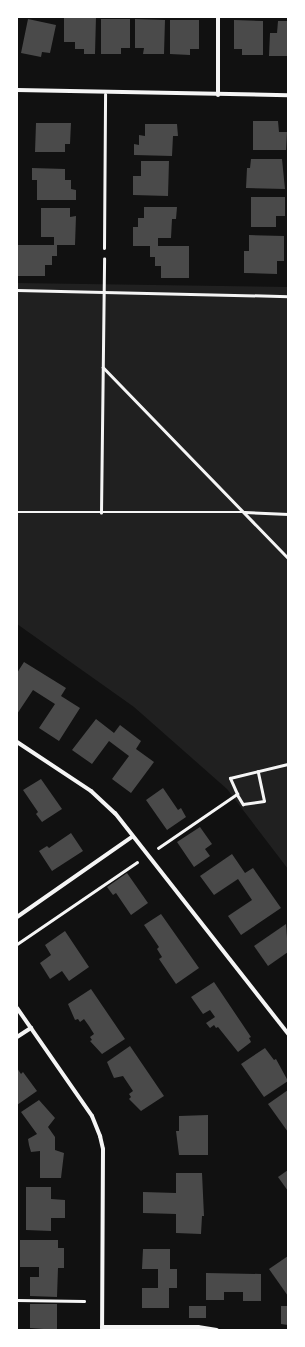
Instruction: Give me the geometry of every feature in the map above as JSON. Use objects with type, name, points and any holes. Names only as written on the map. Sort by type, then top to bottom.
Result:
[{"type":"street","points":[[218,17],[218,95]]},
{"type":"street","points":[[17,90],[105,94],[288,95]]},
{"type":"street","points":[[17,742],[97,796],[133,836],[288,1034]]},
{"type":"street","points":[[17,917],[133,836]]},
{"type":"street","points":[[17,1008],[92,1116],[100,1136],[103,1149],[102,1328],[198,1327],[217,1330]]},
{"type":"street","points":[[17,1038],[31,1028]]},
{"type":"lane","points":[[104,248],[105,94]]},
{"type":"path","points":[[101,513],[103,367],[102,291],[104,248]]},
{"type":"path","points":[[17,290],[288,296]]},
{"type":"path","points":[[103,367],[288,558]]},
{"type":"path","points":[[17,512],[245,512],[288,514]]},
{"type":"path","points":[[237,794],[243,804],[264,801],[258,772]]},
{"type":"path","points":[[17,1300],[84,1301]]},
{"type":"shaded area","points":[[17,283],[288,287],[288,869],[227,789],[134,707],[17,624]]},
{"type":"building","points":[[64,17],[96,17],[95,54],[84,54],[84,49],[75,49],[75,42],[64,42]]},
{"type":"building","points":[[28,19],[56,25],[50,53],[42,52],[41,57],[21,53]]},
{"type":"building","points":[[101,19],[130,19],[130,48],[121,48],[121,54],[101,54]]},
{"type":"building","points":[[135,19],[165,20],[164,54],[143,54],[144,48],[135,48]]},
{"type":"building","points":[[170,20],[199,20],[199,49],[190,49],[190,55],[170,54]]},
{"type":"building","points":[[234,20],[263,21],[263,55],[242,55],[242,49],[234,49]]},
{"type":"building","points":[[278,21],[288,21],[288,56],[269,56],[270,33],[277,33]]},
{"type":"building","points":[[253,121],[278,121],[279,132],[287,132],[286,150],[253,150]]},
{"type":"building","points":[[36,123],[71,123],[70,144],[65,144],[65,152],[35,152]]},
{"type":"building","points":[[145,124],[177,124],[178,136],[173,136],[172,156],[134,155],[134,144],[139,145],[139,135],[145,136]]},
{"type":"building","points":[[251,159],[282,159],[285,189],[246,188],[247,168],[250,168]]},
{"type":"building","points":[[141,161],[169,161],[168,196],[133,195],[133,176],[141,176]]},
{"type":"building","points":[[32,168],[65,169],[65,180],[71,180],[71,189],[76,190],[76,200],[37,200],[37,180],[32,180]]},
{"type":"building","points":[[251,197],[285,197],[285,216],[276,216],[276,227],[251,227]]},
{"type":"building","points":[[144,207],[177,207],[176,219],[172,219],[171,238],[158,238],[158,246],[189,246],[189,278],[161,278],[161,266],[155,266],[155,257],[150,257],[150,246],[133,246],[133,227],[138,227],[138,218],[144,218]]},
{"type":"building","points":[[41,208],[70,208],[70,217],[76,216],[75,245],[57,245],[57,256],[52,256],[52,265],[45,265],[45,276],[18,276],[18,245],[54,245],[54,237],[41,237]]},
{"type":"building","points":[[249,235],[284,236],[284,261],[277,261],[277,274],[244,273],[244,251],[249,251]]},
{"type":"building","points":[[24,662],[66,688],[61,696],[80,708],[59,741],[39,728],[55,704],[33,690],[17,714],[17,673]]},
{"type":"building","points":[[96,719],[114,733],[120,725],[141,741],[136,749],[154,762],[131,793],[112,779],[129,756],[109,741],[92,764],[72,750]]},
{"type":"building","points":[[41,779],[62,809],[42,822],[36,814],[38,812],[23,790]]},
{"type":"building","points":[[163,788],[178,810],[181,808],[186,817],[167,830],[146,800]]},
{"type":"building","points":[[200,827],[212,844],[205,849],[210,856],[194,867],[177,842]]},
{"type":"building","points":[[71,833],[83,851],[52,871],[39,851],[47,846],[49,848]]},
{"type":"building","points":[[232,854],[245,873],[253,868],[281,908],[241,935],[228,916],[252,900],[238,879],[214,895],[200,876]]},
{"type":"building","points":[[127,873],[148,903],[131,915],[116,893],[113,895],[107,887]]},
{"type":"building","points":[[161,914],[199,968],[176,984],[159,959],[162,957],[157,949],[159,947],[144,925]]},
{"type":"building","points":[[286,924],[288,952],[268,966],[254,946]]},
{"type":"building","points":[[65,931],[89,967],[69,981],[62,971],[50,979],[40,963],[51,955],[45,945]]},
{"type":"building","points":[[214,982],[251,1037],[249,1038],[251,1042],[238,1052],[218,1027],[216,1028],[214,1025],[210,1028],[206,1023],[215,1017],[210,1010],[203,1014],[191,997]]},
{"type":"building","points":[[91,989],[125,1039],[102,1054],[90,1041],[92,1040],[90,1037],[94,1034],[89,1026],[84,1019],[80,1022],[78,1019],[75,1020],[68,1004]]},
{"type":"building","points":[[130,1046],[164,1096],[141,1111],[129,1099],[131,1097],[129,1094],[133,1091],[123,1076],[114,1078],[107,1062]]},
{"type":"building","points":[[265,1048],[274,1060],[276,1059],[288,1081],[264,1097],[241,1064]]},
{"type":"building","points":[[17,1068],[21,1074],[23,1072],[37,1091],[17,1105]]},
{"type":"building","points":[[288,1090],[288,1132],[268,1104]]},
{"type":"building","points":[[39,1100],[55,1118],[48,1127],[55,1137],[55,1150],[64,1153],[61,1178],[40,1178],[40,1151],[31,1152],[29,1145],[28,1139],[37,1134],[21,1112]]},
{"type":"building","points":[[208,1115],[208,1155],[179,1155],[176,1131],[179,1131],[179,1116]]},
{"type":"building","points":[[288,1170],[288,1191],[278,1177]]},
{"type":"building","points":[[176,1173],[202,1173],[204,1216],[202,1216],[201,1234],[176,1233],[176,1214],[143,1213],[143,1192],[176,1193]]},
{"type":"building","points":[[26,1187],[51,1187],[51,1199],[65,1200],[65,1218],[51,1218],[51,1231],[26,1230]]},
{"type":"building","points":[[20,1240],[58,1240],[58,1248],[64,1248],[64,1268],[58,1268],[57,1297],[30,1296],[30,1277],[39,1277],[39,1267],[20,1267]]},
{"type":"building","points":[[143,1249],[170,1249],[170,1269],[177,1269],[177,1288],[169,1288],[169,1308],[142,1308],[142,1288],[158,1288],[158,1269],[142,1269]]},
{"type":"building","points":[[288,1256],[288,1296],[269,1269]]},
{"type":"building","points":[[206,1273],[261,1274],[261,1301],[243,1301],[243,1292],[224,1292],[224,1300],[206,1300]]},
{"type":"building","points":[[30,1304],[57,1304],[57,1330],[30,1328]]},
{"type":"building","points":[[189,1306],[206,1306],[206,1318],[189,1318]]},
{"type":"building","points":[[281,1306],[288,1306],[288,1325],[281,1324]]}]
